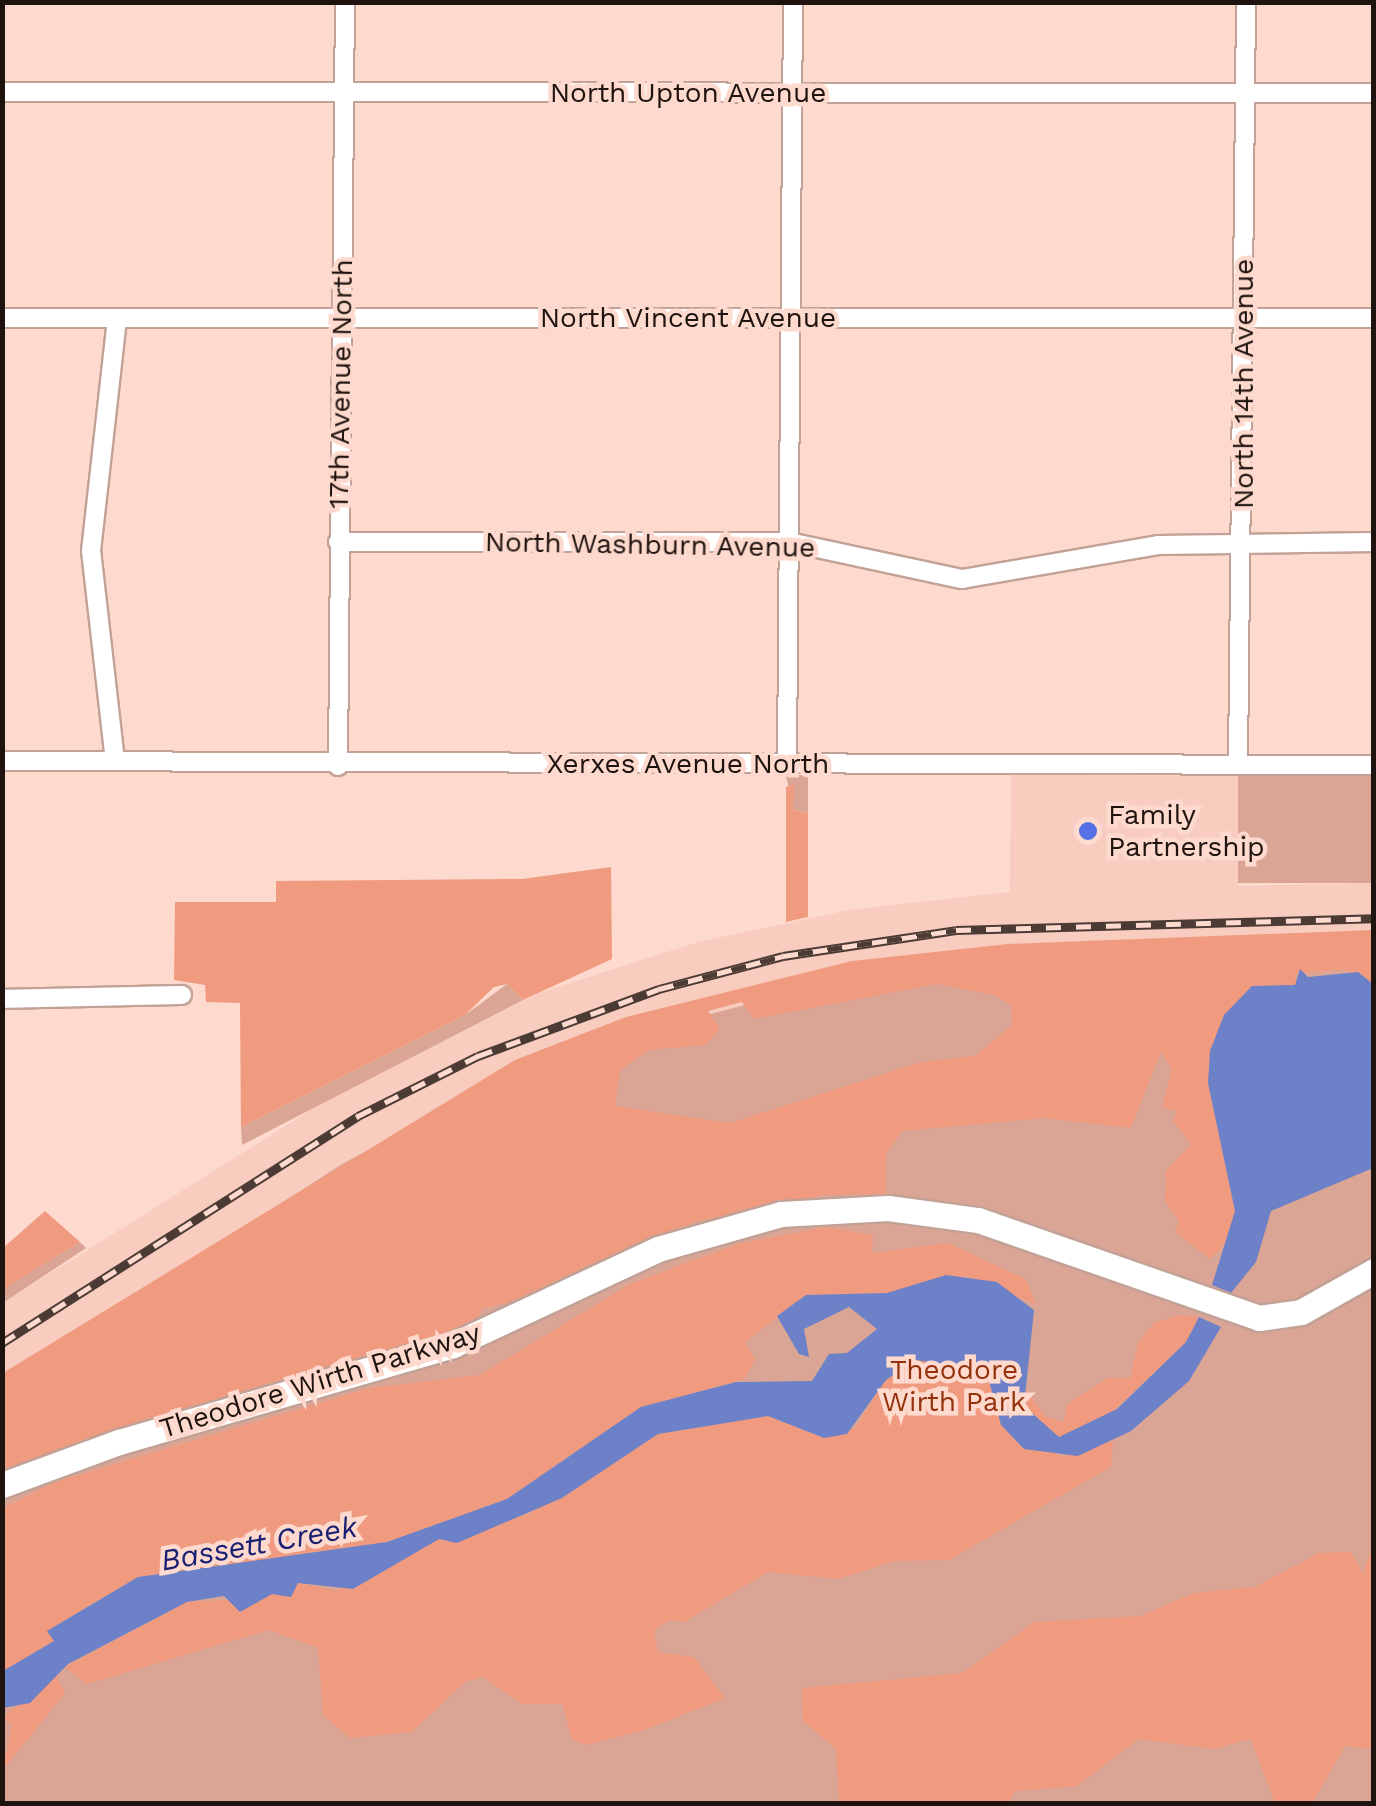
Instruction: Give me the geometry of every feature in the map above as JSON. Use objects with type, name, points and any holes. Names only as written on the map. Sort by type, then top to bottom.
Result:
[{"type":"street","name":"17th Avenue North","points":[[338,766],[345,2]]},
{"type":"street","points":[[787,763],[794,2]]},
{"type":"street","name":"North 14th Avenue","points":[[1238,765],[1244,541],[1246,2]]},
{"type":"street","name":"North Upton Avenue","points":[[2,92],[1374,93]]},
{"type":"street","name":"North Vincent Avenue","points":[[2,318],[1374,318]]},
{"type":"street","points":[[115,761],[91,551],[116,318]]},
{"type":"street","name":"North Washburn Avenue","points":[[338,542],[789,542],[962,579],[1049,571],[1124,549],[1244,541],[1374,542]]},
{"type":"street","name":"Xerxes Avenue North","points":[[2,762],[338,766],[1374,765]]},
{"type":"street","points":[[2,998],[182,994]]},
{"type":"street","name":"Theodore Wirth Parkway","points":[[2,1485],[118,1442],[453,1345],[658,1249],[780,1214],[888,1208],[978,1220],[1230,1311],[1301,1312],[1374,1271]]},
{"type":"shaded area","points":[[1011,775],[1238,776],[1238,886],[1373,883],[1373,950],[383,1140],[3,1385],[3,1303],[375,1070],[542,992],[698,942],[849,910],[1010,892]]},
{"type":"green space","points":[[786,775],[808,775],[808,813],[793,810]]},
{"type":"green space","points":[[1238,775],[1373,775],[1373,883],[1238,883]]},
{"type":"green space","points":[[794,785],[793,810],[808,813],[808,917],[786,922],[786,787]]},
{"type":"green space","points":[[611,867],[612,959],[523,1000],[507,984],[494,987],[465,1015],[241,1127],[240,1003],[206,1002],[205,985],[174,980],[175,902],[276,902],[276,881],[522,879]]},
{"type":"green space","points":[[1373,930],[1373,984],[1345,970],[1296,973],[1296,985],[1283,989],[1252,986],[1221,1021],[1208,1084],[1235,1211],[1226,1243],[1210,1259],[1175,1232],[1179,1221],[1165,1201],[1166,1171],[1191,1144],[1173,1121],[1177,1111],[1162,1107],[1172,1069],[1161,1052],[1131,1128],[1044,1118],[902,1131],[886,1155],[886,1194],[824,1195],[695,1222],[560,1289],[482,1309],[475,1324],[3,1473],[3,1373],[515,1060],[626,1017],[852,961],[1008,944]],"holes":[[[937,984],[994,995],[1011,1005],[1012,1025],[975,1056],[921,1062],[730,1123],[615,1106],[620,1070],[649,1050],[705,1045],[720,1029],[708,1011],[742,1002],[754,1019]]]},
{"type":"green space","name":"Theodore Wirth Park","points":[[1373,950],[1373,1803],[3,1804],[3,1385],[342,1164],[464,1100],[611,1040],[825,984]]},
{"type":"green space","points":[[507,984],[523,1000],[242,1145],[241,1127],[465,1015]]},
{"type":"green space","points":[[45,1211],[80,1242],[3,1289],[3,1248]]},
{"type":"green space","points":[[826,1227],[873,1235],[872,1253],[948,1243],[1025,1279],[1037,1305],[967,1276],[887,1293],[806,1295],[745,1342],[755,1359],[745,1379],[641,1407],[507,1499],[387,1542],[138,1577],[53,1627],[54,1641],[3,1671],[3,1508],[55,1482],[369,1388],[480,1375],[630,1284],[737,1244]]},
{"type":"green space","points":[[80,1242],[86,1248],[3,1303],[2,1289]]},
{"type":"green space","points":[[1179,1315],[1199,1317],[1187,1342],[1102,1421],[1059,1437],[1030,1420],[1024,1388],[1046,1417],[1064,1422],[1067,1404],[1108,1378],[1130,1378],[1138,1343],[1154,1323]]},
{"type":"green space","points":[[915,1360],[975,1364],[991,1377],[998,1415],[1023,1440],[1063,1457],[1113,1441],[1111,1467],[949,1560],[895,1561],[838,1579],[768,1572],[684,1622],[669,1620],[654,1631],[658,1652],[694,1657],[725,1698],[642,1731],[587,1745],[572,1740],[562,1704],[522,1704],[483,1677],[465,1682],[412,1732],[350,1738],[323,1715],[318,1648],[269,1630],[87,1684],[65,1667],[187,1602],[262,1598],[298,1583],[336,1591],[439,1539],[527,1515],[658,1434],[768,1416],[811,1433],[855,1429],[885,1380]]},
{"type":"green space","points":[[1373,1544],[1373,1749],[1345,1746],[1312,1803],[1275,1803],[1251,1739],[1214,1749],[1139,1739],[1077,1786],[1015,1791],[1009,1803],[839,1803],[836,1749],[803,1721],[802,1688],[962,1673],[1035,1622],[1141,1616],[1193,1593],[1255,1587],[1319,1553],[1351,1552],[1363,1574]]},
{"type":"green space","points":[[56,1674],[65,1693],[3,1770],[12,1725],[3,1717]]},
{"type":"water","points":[[1300,969],[1308,977],[1358,972],[1373,984],[1373,1168],[1271,1211],[1256,1262],[1231,1293],[1212,1285],[1235,1211],[1208,1083],[1210,1051],[1224,1015],[1252,986],[1295,985]]},
{"type":"water","points":[[946,1275],[997,1282],[1034,1310],[1024,1406],[1059,1437],[1117,1409],[1186,1342],[1199,1317],[1221,1327],[1189,1381],[1131,1431],[1078,1456],[1024,1449],[1001,1425],[986,1370],[915,1360],[886,1380],[847,1434],[824,1438],[768,1416],[658,1434],[562,1498],[457,1543],[439,1539],[353,1589],[298,1583],[291,1597],[272,1594],[240,1612],[224,1596],[187,1602],[68,1664],[30,1703],[3,1708],[3,1671],[54,1641],[47,1631],[138,1577],[387,1542],[507,1499],[641,1407],[736,1382],[812,1381],[829,1354],[847,1353],[877,1329],[849,1307],[804,1329],[809,1357],[799,1354],[777,1316],[806,1295],[887,1293]]},
{"type":"railway","points":[[2,1343],[358,1116],[478,1056],[659,989],[783,956],[956,930],[1374,918]]},
{"type":"place","name":"Family Partnership","points":[[1088,831]]},
{"type":"water label","name":"Bassett Creek","points":[[259,1544]]}]
